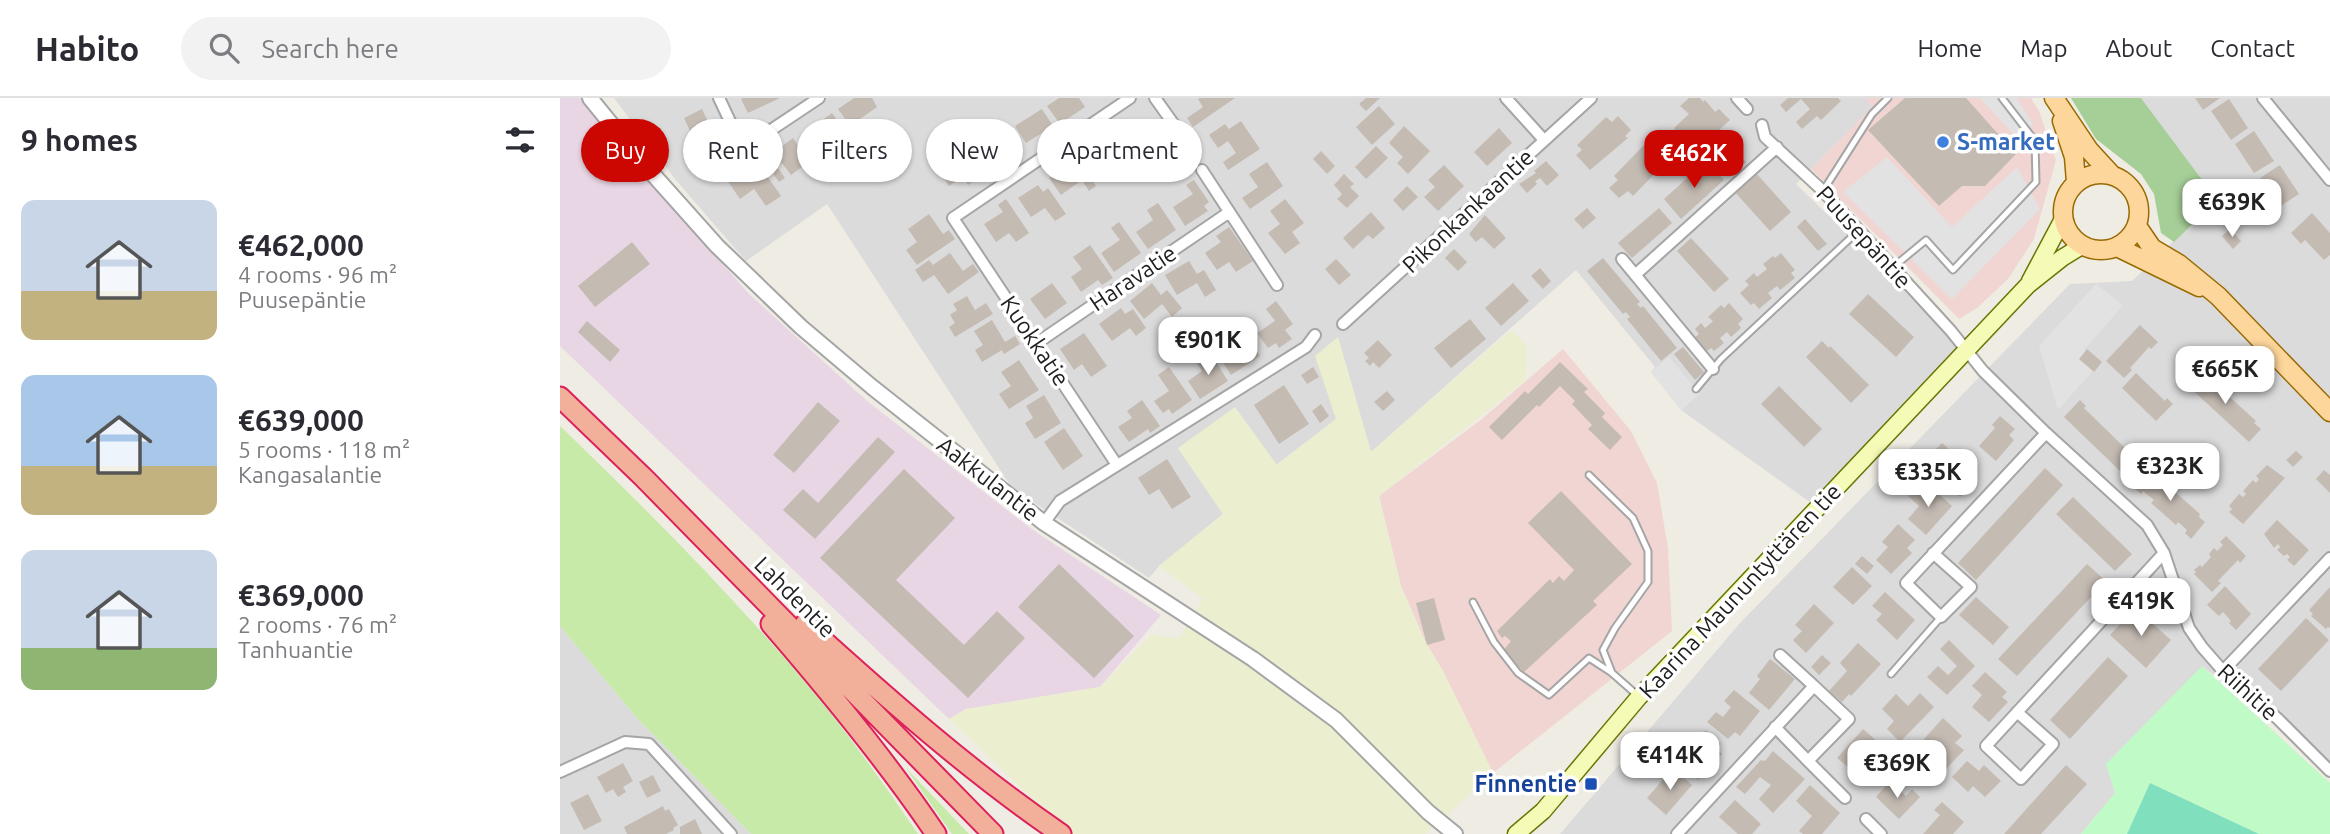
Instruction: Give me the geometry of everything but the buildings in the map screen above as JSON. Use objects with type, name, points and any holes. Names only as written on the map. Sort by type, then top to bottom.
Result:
[{"type":"highway","name":"Lahdentie","points":[[560,397],[644,478],[993,834]]},
{"type":"highway","points":[[644,478],[826,687],[936,834]]},
{"type":"highway","points":[[644,478],[914,721],[1061,834]]},
{"type":"main road","points":[[2055,99],[2088,150],[2112,175],[2126,183],[2135,195],[2139,210],[2137,226],[2128,239],[2117,247],[2103,250],[2083,246],[2072,237],[2063,219],[2065,199],[2077,183],[2096,174],[2112,175]]},
{"type":"main road","points":[[2055,99],[2074,157],[2077,183]]},
{"type":"main road","name":"Kaarina Maununtyttären tie","points":[[2028,285],[2063,219]]},
{"type":"main road","points":[[2137,226],[2152,248],[2179,264],[2218,296],[2330,412]]},
{"type":"main road","name":"Kaarina Maununtyttären tie","points":[[1516,834],[1543,811],[1639,697],[2028,285],[2062,258],[2083,246]]},
{"type":"main road","points":[[2117,247],[2218,296]]},
{"type":"main road","name":"Kaarina Maununtyttären tie","points":[[1532,834],[1543,811]]},
{"type":"street","name":"Aakkulantie","points":[[590,98],[642,163],[756,286],[872,387],[1044,523],[1294,688],[1336,720],[1455,834]]},
{"type":"street","points":[[719,98],[734,131],[751,139],[762,136],[819,98]]},
{"type":"street","name":"Kuokkatie","points":[[1117,465],[953,218],[1130,98]]},
{"type":"street","points":[[1155,98],[1170,119]]},
{"type":"street","points":[[1506,98],[1544,141]]},
{"type":"street","name":"Pikonkankaantie","points":[[1343,324],[1591,98]]},
{"type":"street","points":[[1737,98],[1748,109]]},
{"type":"street","points":[[2263,98],[2330,180]]},
{"type":"street","name":"Puusepäntie","points":[[1762,125],[1765,137],[1823,191],[1967,350]]},
{"type":"street","points":[[1635,275],[1777,147]]},
{"type":"street","points":[[1202,170],[1277,285]]},
{"type":"street","name":"Haravatie","points":[[1037,343],[1228,213]]},
{"type":"street","points":[[1622,258],[1713,369]]},
{"type":"street","points":[[1044,523],[1060,501],[1306,347],[1315,335]]},
{"type":"street","name":"Riihitie","points":[[1967,350],[1983,371],[2046,433],[2147,525],[2164,553],[2189,628],[2202,647],[2223,671],[2278,719],[2330,771]]},
{"type":"street","points":[[1933,553],[1971,587],[1941,617],[1906,583],[1933,553],[2046,433]]},
{"type":"street","points":[[2017,712],[2053,744],[2021,779],[1986,746],[2017,712],[2164,553]]},
{"type":"street","points":[[2223,671],[2330,558]]},
{"type":"street","points":[[1780,655],[1849,719],[1808,761]]},
{"type":"street","points":[[1677,834],[1814,686]]},
{"type":"street","points":[[1775,727],[1845,798]]},
{"type":"street","points":[[560,772],[625,742],[649,744],[731,834]]},
{"type":"street","name":"Aakkulantie","points":[[1428,811],[1440,834]]},
{"type":"street","points":[[1866,819],[1881,834]]},
{"type":"lane","points":[[1823,191],[1872,114],[1888,98]]},
{"type":"lane","points":[[1892,268],[1926,240],[1953,270],[2036,182],[2035,141],[2002,98]]},
{"type":"lane","points":[[1696,389],[1713,369],[1858,231]]},
{"type":"lane","points":[[1589,475],[1633,518],[1648,551],[1647,582],[1603,650],[1612,673]]},
{"type":"lane","points":[[1473,603],[1494,642],[1518,673],[1549,695],[1589,658],[1612,673],[1639,697]]},
{"type":"lane","points":[[1891,674],[1941,617]]},
{"type":"shaded area","points":[[560,98],[581,98],[597,119],[581,119],[581,182],[650,182],[749,294],[867,401],[1030,528],[1161,615],[1100,687],[966,709],[949,719],[560,346]]},
{"type":"shaded area","points":[[614,98],[1865,98],[1873,107],[1796,184],[1967,350],[1821,510],[1681,410],[1651,372],[1655,367],[1576,270],[1371,452],[1338,338],[1316,356],[1336,419],[1276,465],[1178,448],[1223,514],[1159,566],[1149,578],[1012,488],[827,204],[746,261],[669,171],[669,119],[630,119]]},
{"type":"shaded area","points":[[1865,98],[2031,98],[2039,111],[2056,160],[2034,239],[2008,279],[1977,308],[1959,319],[1811,169],[1872,107]]},
{"type":"shaded area","points":[[1980,98],[2017,98],[2033,124],[2019,140]]},
{"type":"shaded area","points":[[2141,98],[2330,98],[2330,767],[2202,666],[2115,793],[2081,834],[1560,834],[1740,623],[2070,284],[2132,281],[2216,200]]},
{"type":"shaded area","points":[[1887,157],[1952,227],[2017,167],[2040,209],[1952,299],[1843,192]]},
{"type":"shaded area","points":[[2096,284],[2123,305],[2084,350],[2099,364],[2058,410],[2039,346]]},
{"type":"shaded area","points":[[1563,349],[1631,431],[1657,483],[1668,548],[1672,631],[1493,773],[1444,673],[1425,641],[1401,586],[1379,496],[1482,419]]},
{"type":"shaded area","points":[[1669,357],[1700,394],[1681,410],[1651,372]]},
{"type":"shaded area","points":[[560,626],[636,717],[751,834],[560,834]]},
{"type":"green space","points":[[2071,98],[2141,98],[2217,200],[2174,242],[2161,233],[2154,194],[2141,174],[2096,139]]},
{"type":"green space","points":[[1511,330],[1527,346],[1525,381],[1379,496],[1401,586],[1425,641],[1444,673],[1493,773],[1425,834],[1069,834],[949,719],[966,709],[1100,687],[1152,634],[1179,639],[1203,599],[1159,566],[1223,514],[1178,448],[1235,407],[1277,465],[1336,419],[1315,356],[1338,337],[1371,452]]},
{"type":"green space","points":[[560,426],[683,548],[772,643],[876,773],[918,834],[751,834],[636,717],[560,626]]},
{"type":"green space","points":[[2202,666],[2330,783],[2330,834],[2259,834],[2150,783],[2127,834],[2081,834],[2115,793],[2106,764]]},
{"type":"green space","points":[[905,767],[969,834],[952,834]]},
{"type":"green space","points":[[2150,783],[2259,834],[2127,834]]},
{"type":"place","name":"S-market","points":[[1943,142]]},
{"type":"place","name":"Finnentie","points":[[1591,784]]}]
